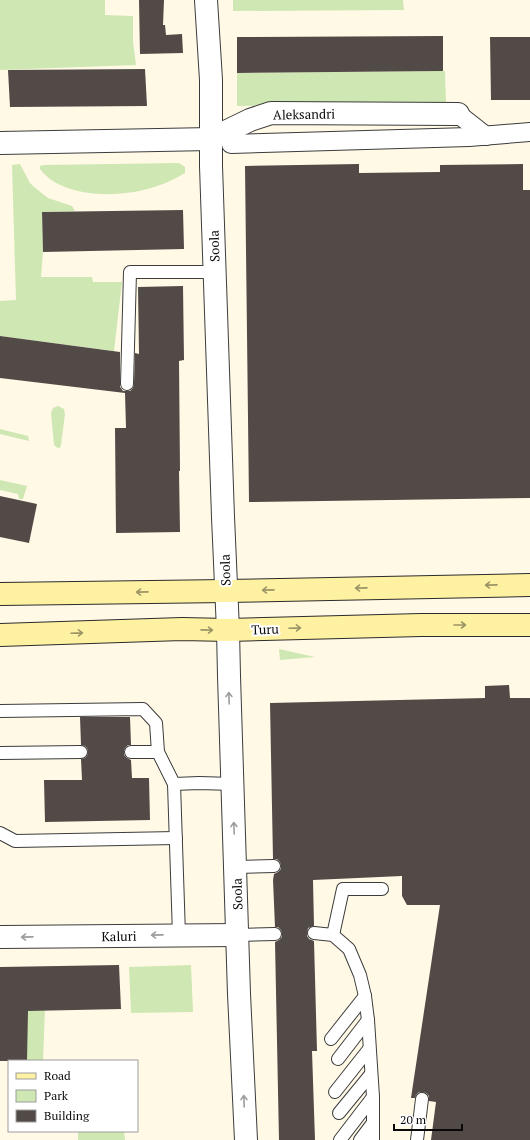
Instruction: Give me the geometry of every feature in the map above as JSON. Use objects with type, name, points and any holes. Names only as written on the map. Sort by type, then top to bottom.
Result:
[{"type":"main road","points":[[1,596],[530,585]]},
{"type":"main road","name":"Turu","points":[[0,634],[414,625],[530,625]]},
{"type":"street","name":"Soola","points":[[206,0],[211,80],[221,141],[214,272],[246,1140]]},
{"type":"street","name":"Aleksandri","points":[[221,141],[250,120],[271,113],[458,114],[486,136]]},
{"type":"street","name":"Aleksandri","points":[[0,143],[469,138],[530,132]]},
{"type":"street","name":"Kaluri","points":[[0,937],[238,935]]},
{"type":"lane","points":[[127,384],[130,272],[214,272]]},
{"type":"lane","points":[[0,711],[142,709],[156,723],[158,752],[174,784],[179,935]]},
{"type":"lane","points":[[0,753],[81,752]]},
{"type":"lane","points":[[131,752],[158,752]]},
{"type":"lane","points":[[174,784],[233,784]]},
{"type":"lane","points":[[0,833],[15,841],[176,838]]},
{"type":"lane","points":[[236,867],[274,866]]},
{"type":"lane","points":[[333,935],[343,889],[382,889]]},
{"type":"lane","points":[[314,933],[333,935],[349,948],[360,975],[365,996],[368,1020],[373,1097],[373,1140]]},
{"type":"lane","points":[[238,935],[275,934]]},
{"type":"lane","points":[[331,1039],[365,996]]},
{"type":"lane","points":[[338,1058],[368,1020]]},
{"type":"lane","points":[[334,1092],[369,1049]]},
{"type":"lane","points":[[339,1113],[371,1074]]},
{"type":"lane","points":[[340,1140],[373,1097]]},
{"type":"lane","points":[[417,1140],[422,1100]]},
{"type":"lane","points":[[360,1140],[372,1124]]},
{"type":"green space","points":[[0,0],[105,0],[105,15],[133,16],[133,42],[136,65],[0,70]]},
{"type":"green space","points":[[233,0],[403,0],[404,10],[233,11]]},
{"type":"green space","points":[[445,71],[446,104],[237,106],[237,73]]},
{"type":"green space","points":[[179,163],[185,167],[185,173],[168,182],[144,190],[112,194],[95,194],[63,186],[50,179],[40,169],[40,166],[44,165]]},
{"type":"green space","points":[[20,164],[30,183],[34,187],[48,198],[72,206],[75,211],[42,212],[43,251],[41,277],[92,277],[93,282],[122,282],[114,351],[0,336],[0,301],[16,300],[12,165]]},
{"type":"green space","points":[[58,406],[64,409],[65,414],[60,448],[54,445],[51,413],[53,408]]},
{"type":"green space","points":[[0,429],[28,436],[29,441],[0,434]]},
{"type":"green space","points":[[0,480],[27,486],[23,499],[19,499],[18,494],[0,490]]},
{"type":"green space","points":[[279,649],[315,657],[280,660]]},
{"type":"green space","points":[[191,965],[193,1012],[131,1013],[129,967]]},
{"type":"green space","points":[[27,1000],[45,1008],[43,1060],[26,1060]]},
{"type":"green space","points":[[78,1132],[124,1132],[125,1140],[78,1140]]},
{"type":"building","points":[[139,0],[164,0],[163,25],[165,25],[166,35],[182,34],[183,53],[140,54]]},
{"type":"building","points":[[443,36],[443,71],[237,73],[237,37]]},
{"type":"building","points":[[490,37],[530,37],[530,100],[491,100]]},
{"type":"building","points":[[145,69],[147,106],[10,107],[8,70]]},
{"type":"building","points":[[359,164],[359,173],[440,172],[440,165],[523,164],[523,190],[530,190],[530,498],[249,502],[245,166]]},
{"type":"building","points":[[183,210],[184,249],[43,252],[42,212]]},
{"type":"building","points":[[183,286],[184,360],[179,361],[180,532],[116,533],[115,428],[126,428],[125,393],[0,378],[0,336],[120,352],[120,387],[123,391],[130,391],[134,384],[135,353],[139,354],[138,287]]},
{"type":"building","points":[[0,496],[37,504],[29,543],[0,537]]},
{"type":"building","points":[[509,685],[510,698],[530,698],[530,1140],[431,1140],[436,1102],[429,1101],[429,1096],[423,1092],[419,1092],[415,1098],[411,1098],[440,905],[407,905],[402,896],[402,876],[313,880],[314,926],[308,928],[307,936],[309,939],[314,941],[317,1051],[312,1051],[315,1140],[279,1140],[275,942],[282,937],[282,934],[278,927],[275,927],[273,880],[274,874],[281,869],[281,866],[277,859],[273,859],[270,703],[485,698],[485,686]]},
{"type":"building","points":[[80,717],[130,717],[131,745],[128,745],[125,748],[124,755],[131,760],[132,778],[149,778],[150,820],[45,822],[44,780],[82,780],[81,759],[87,756],[88,752],[85,746],[81,745]]},
{"type":"building","points":[[119,965],[121,1009],[28,1011],[27,1060],[0,1061],[0,967]]}]
